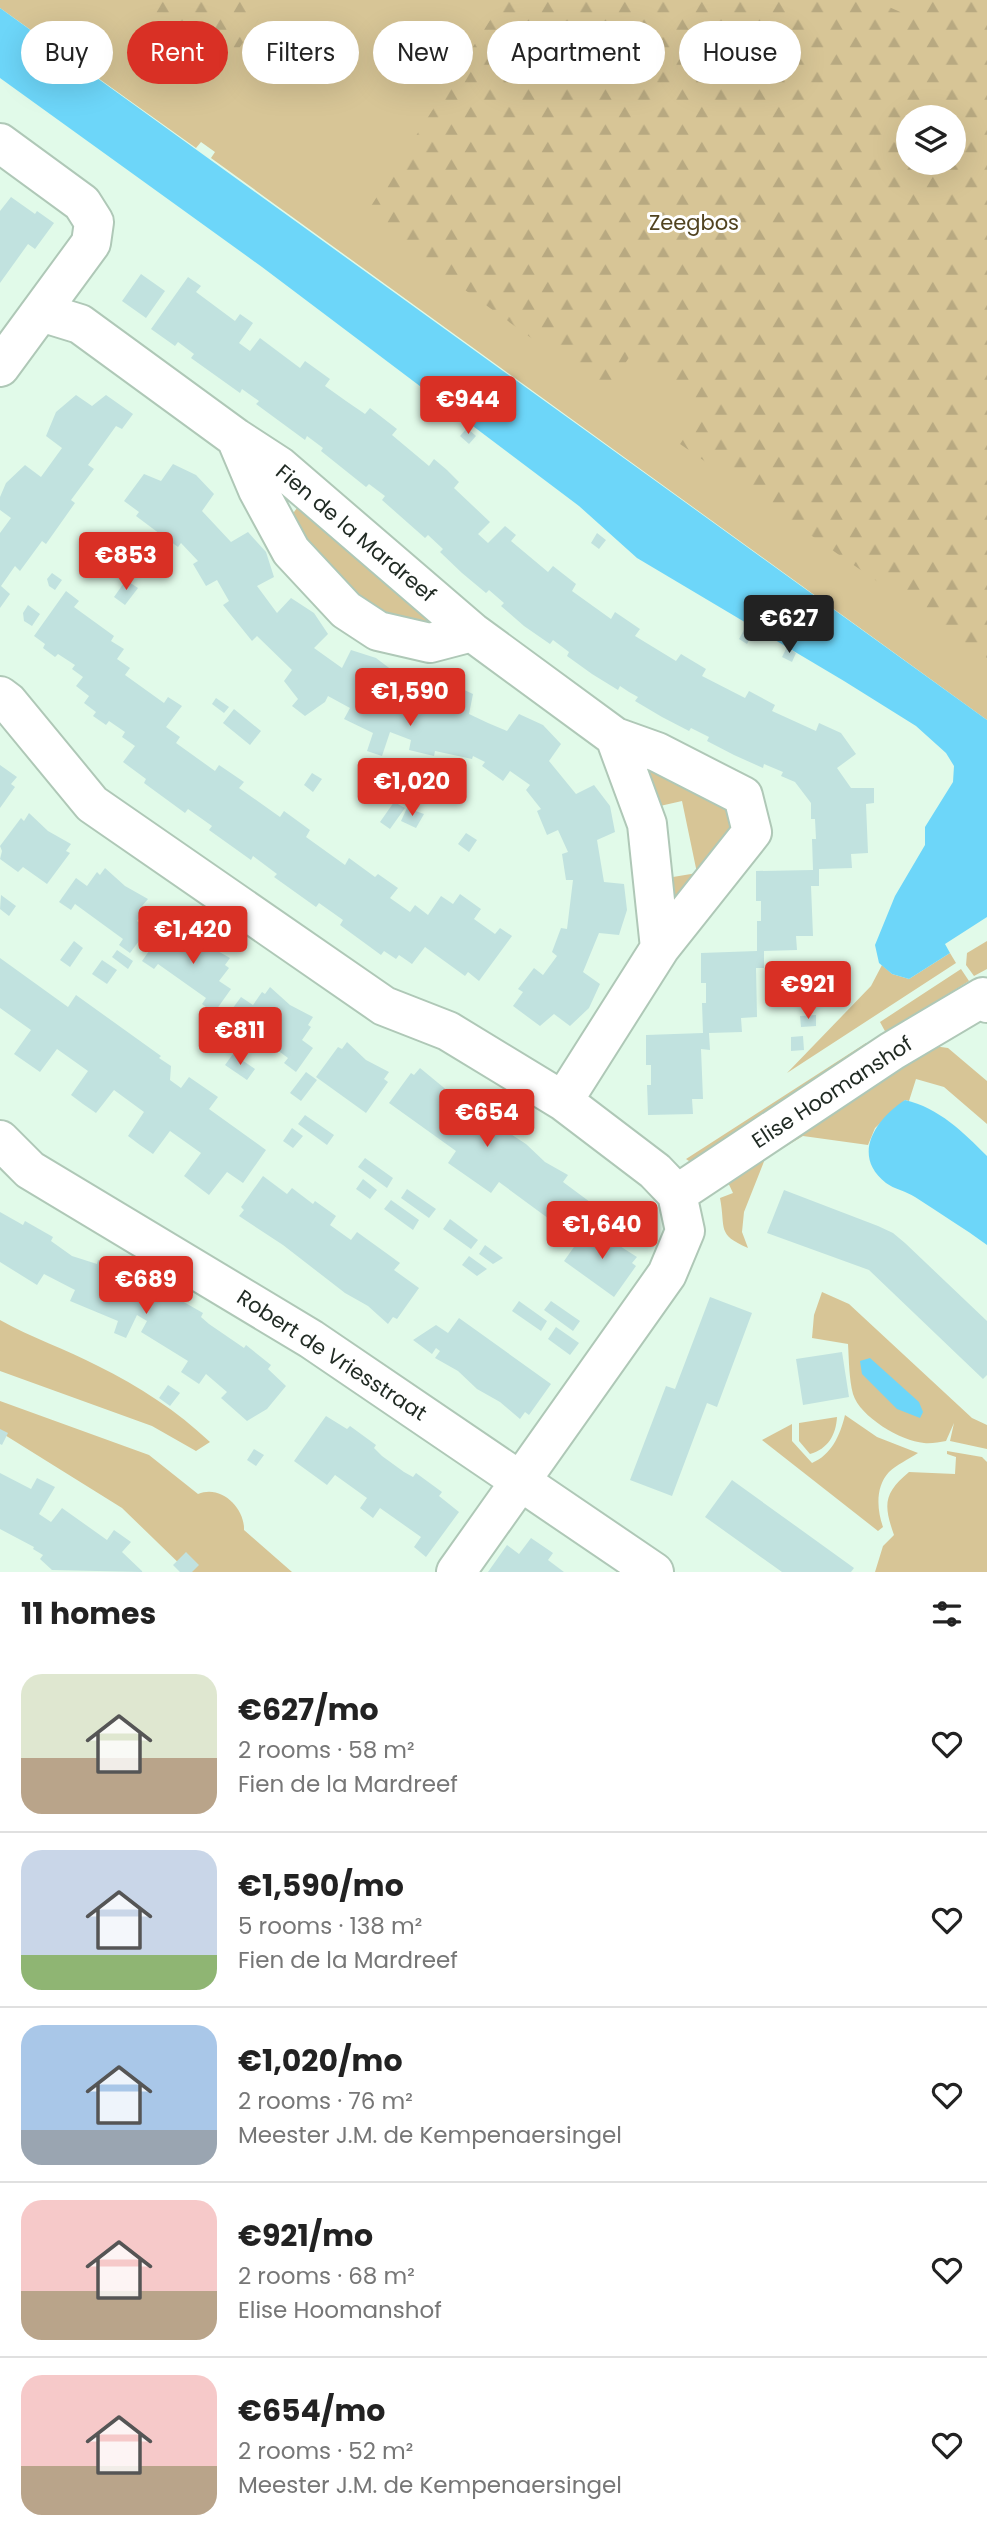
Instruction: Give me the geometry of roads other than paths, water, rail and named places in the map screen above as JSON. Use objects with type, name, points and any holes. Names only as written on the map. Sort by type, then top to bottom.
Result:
[{"type":"street","points":[[0,143],[82,203],[94,222],[91,243],[41,313],[2,359]]},
{"type":"street","name":"Fien de la Mardreef","points":[[41,313],[80,324],[236,438],[279,466],[472,632],[615,737],[657,752],[743,796],[752,832],[660,948],[564,1101]]},
{"type":"street","name":"Fien de la Mardreef","points":[[236,438],[258,490],[291,551],[346,610],[378,631],[430,643],[472,632]]},
{"type":"street","points":[[0,696],[8,702],[92,804],[384,1006],[448,1031],[564,1101],[655,1171],[677,1194],[685,1231],[667,1274],[456,1572]]},
{"type":"street","points":[[615,737],[647,824],[660,948]]},
{"type":"street","name":"Elise Hoomanshof","points":[[677,1194],[892,1051],[983,997],[987,1003]]},
{"type":"street","name":"Robert de Vriesstraat","points":[[0,1140],[30,1170],[311,1339],[654,1572]]},
{"type":"water","points":[[0,8],[21,23],[21,84],[105,84],[987,720],[987,917],[945,944],[950,953],[909,979],[892,974],[879,963],[875,945],[895,896],[925,845],[925,827],[953,782],[954,766],[946,753],[916,726],[637,558],[579,506],[262,267],[0,78]]},
{"type":"water","points":[[905,1100],[940,1115],[987,1156],[987,1245],[915,1197],[889,1185],[875,1172],[870,1161],[872,1138],[885,1117]]},
{"type":"water","points":[[870,1358],[919,1402],[923,1412],[920,1418],[897,1409],[862,1374],[860,1361]]},
{"type":"park label","name":"Zeegbos","points":[[694,222]]}]
